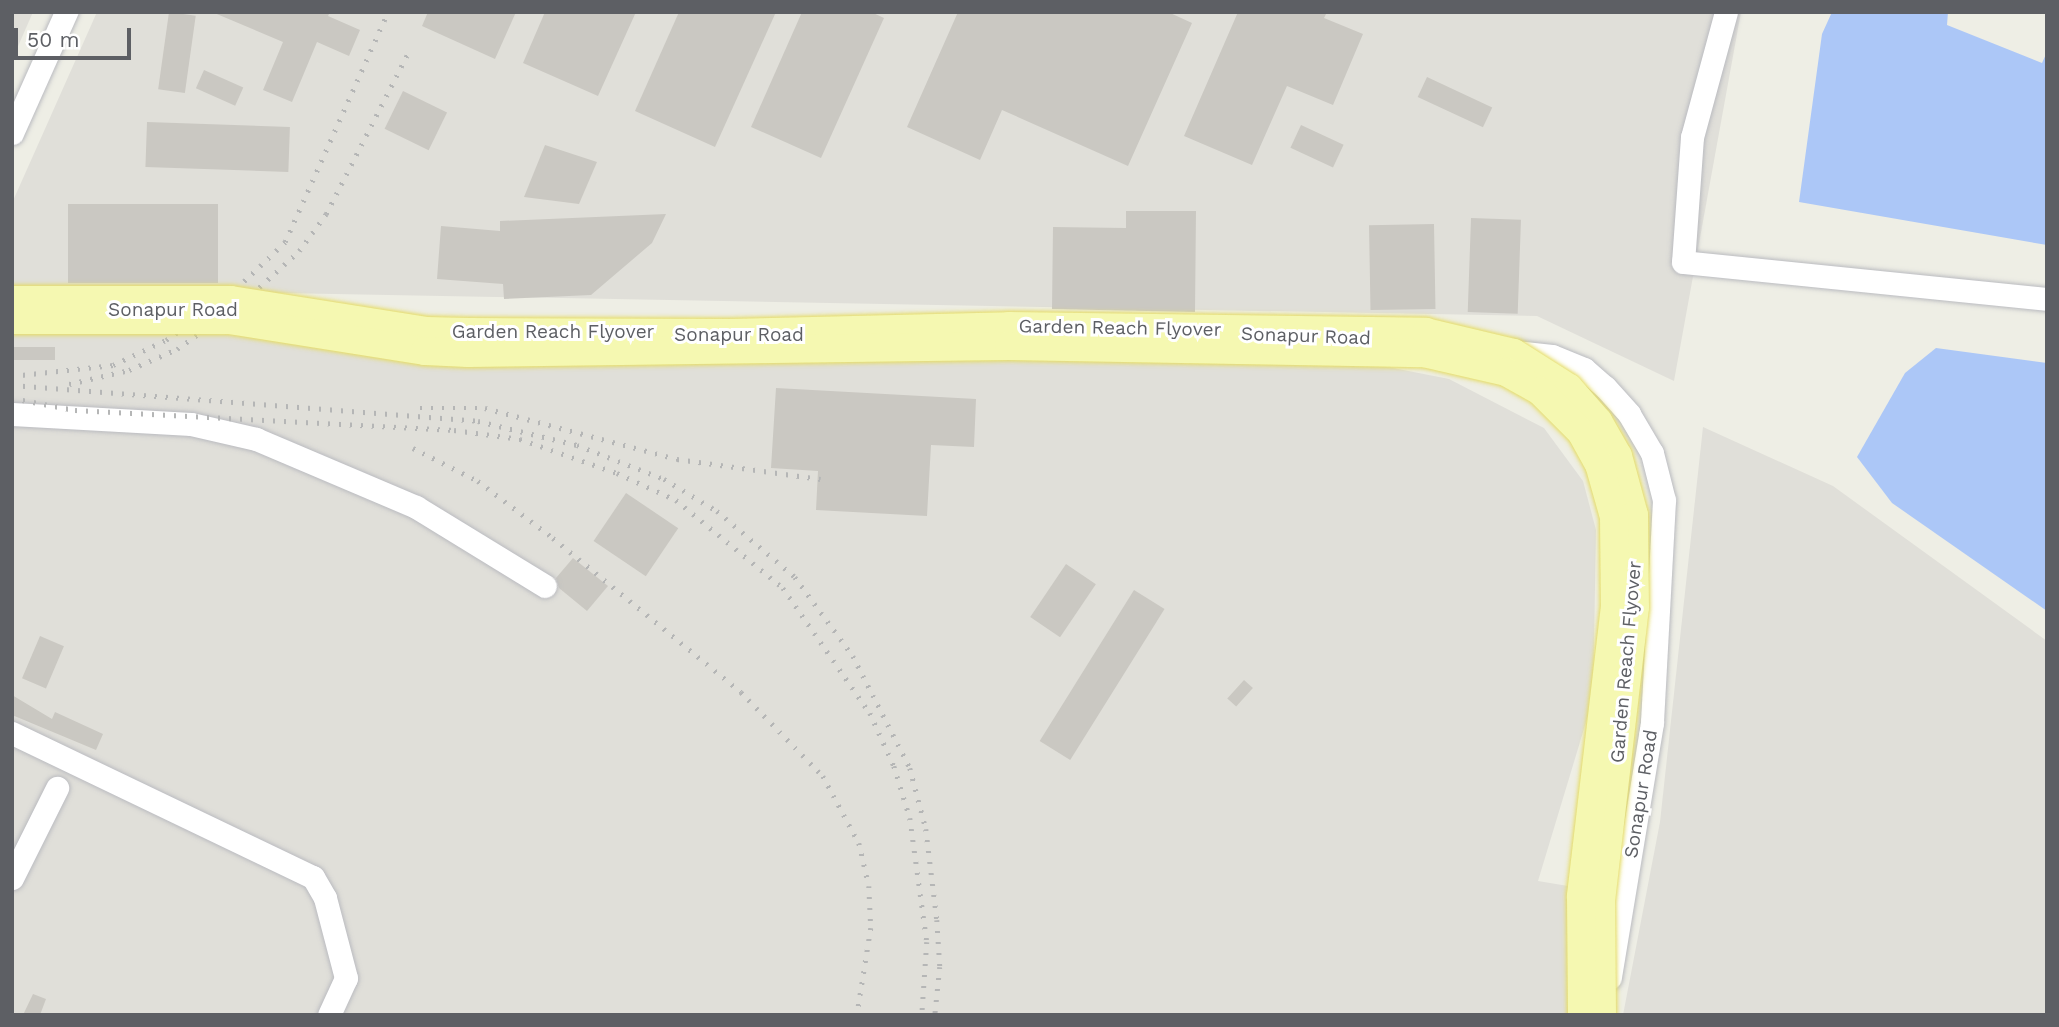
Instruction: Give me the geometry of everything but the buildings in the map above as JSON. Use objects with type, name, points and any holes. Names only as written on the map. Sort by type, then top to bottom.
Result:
[{"type":"main road","name":"Garden Reach Flyover","points":[[12,300],[230,300],[426,331],[469,332],[730,333],[1009,326],[1426,332],[1514,353],[1560,382],[1598,421],[1618,456],[1634,514],[1635,607],[1601,899],[1603,1015]]},
{"type":"main road","name":"Garden Reach Flyover","points":[[12,320],[229,320],[457,352],[744,353],[1009,346],[1424,353],[1506,372],[1540,391],[1581,432],[1603,473],[1614,517],[1615,606],[1581,897],[1582,1015]]},
{"type":"street","points":[[12,133],[66,12]]},
{"type":"street","points":[[1726,12],[1692,137],[1683,262],[2047,299]]},
{"type":"street","name":"Sonapur Road","points":[[12,312],[233,309],[406,325],[685,337],[1068,331],[1338,335],[1552,356],[1584,369],[1629,414],[1652,453],[1664,500],[1652,723],[1603,1015]]},
{"type":"street","points":[[12,414],[191,424],[256,439],[416,507],[545,586]]},
{"type":"street","points":[[12,733],[313,877],[325,898],[346,978],[329,1015]]},
{"type":"street","points":[[12,878],[57,788]]},
{"type":"shaded area","points":[[12,12],[33,12],[12,60]]},
{"type":"shaded area","points":[[97,12],[1741,12],[1674,381],[1537,316],[12,288],[12,203]]},
{"type":"shaded area","points":[[12,329],[1383,366],[1449,379],[1544,428],[1583,481],[1596,530],[1593,699],[1538,881],[1574,887],[1573,1015],[12,1015]]},
{"type":"shaded area","points":[[1703,427],[1833,486],[2047,641],[2047,1015],[1623,1015],[1660,822]]},
{"type":"water","points":[[1832,12],[1948,12],[1947,25],[2042,63],[2047,52],[2047,245],[1799,202],[1822,34]]},
{"type":"water","points":[[1936,348],[2047,363],[2047,611],[1892,503],[1857,457],[1905,373]]},
{"type":"railway","points":[[12,376],[113,365],[166,340],[220,304],[285,242],[388,12]]},
{"type":"railway","points":[[69,384],[129,370],[177,349],[243,302],[299,251],[326,214],[408,53]]},
{"type":"railway","points":[[12,385],[478,421],[577,445],[664,479],[717,511],[795,577],[853,656],[910,768],[926,829],[937,920],[940,967],[935,1015]]},
{"type":"railway","points":[[12,398],[75,410],[454,430],[520,439],[617,473],[676,500],[783,588],[870,713],[894,766],[910,818],[927,942],[922,1015]]},
{"type":"railway","points":[[420,408],[485,408],[677,459],[821,479]]},
{"type":"railway","points":[[413,448],[478,481],[553,538],[741,692],[823,776],[859,843],[869,886],[871,928],[857,1015]]}]
